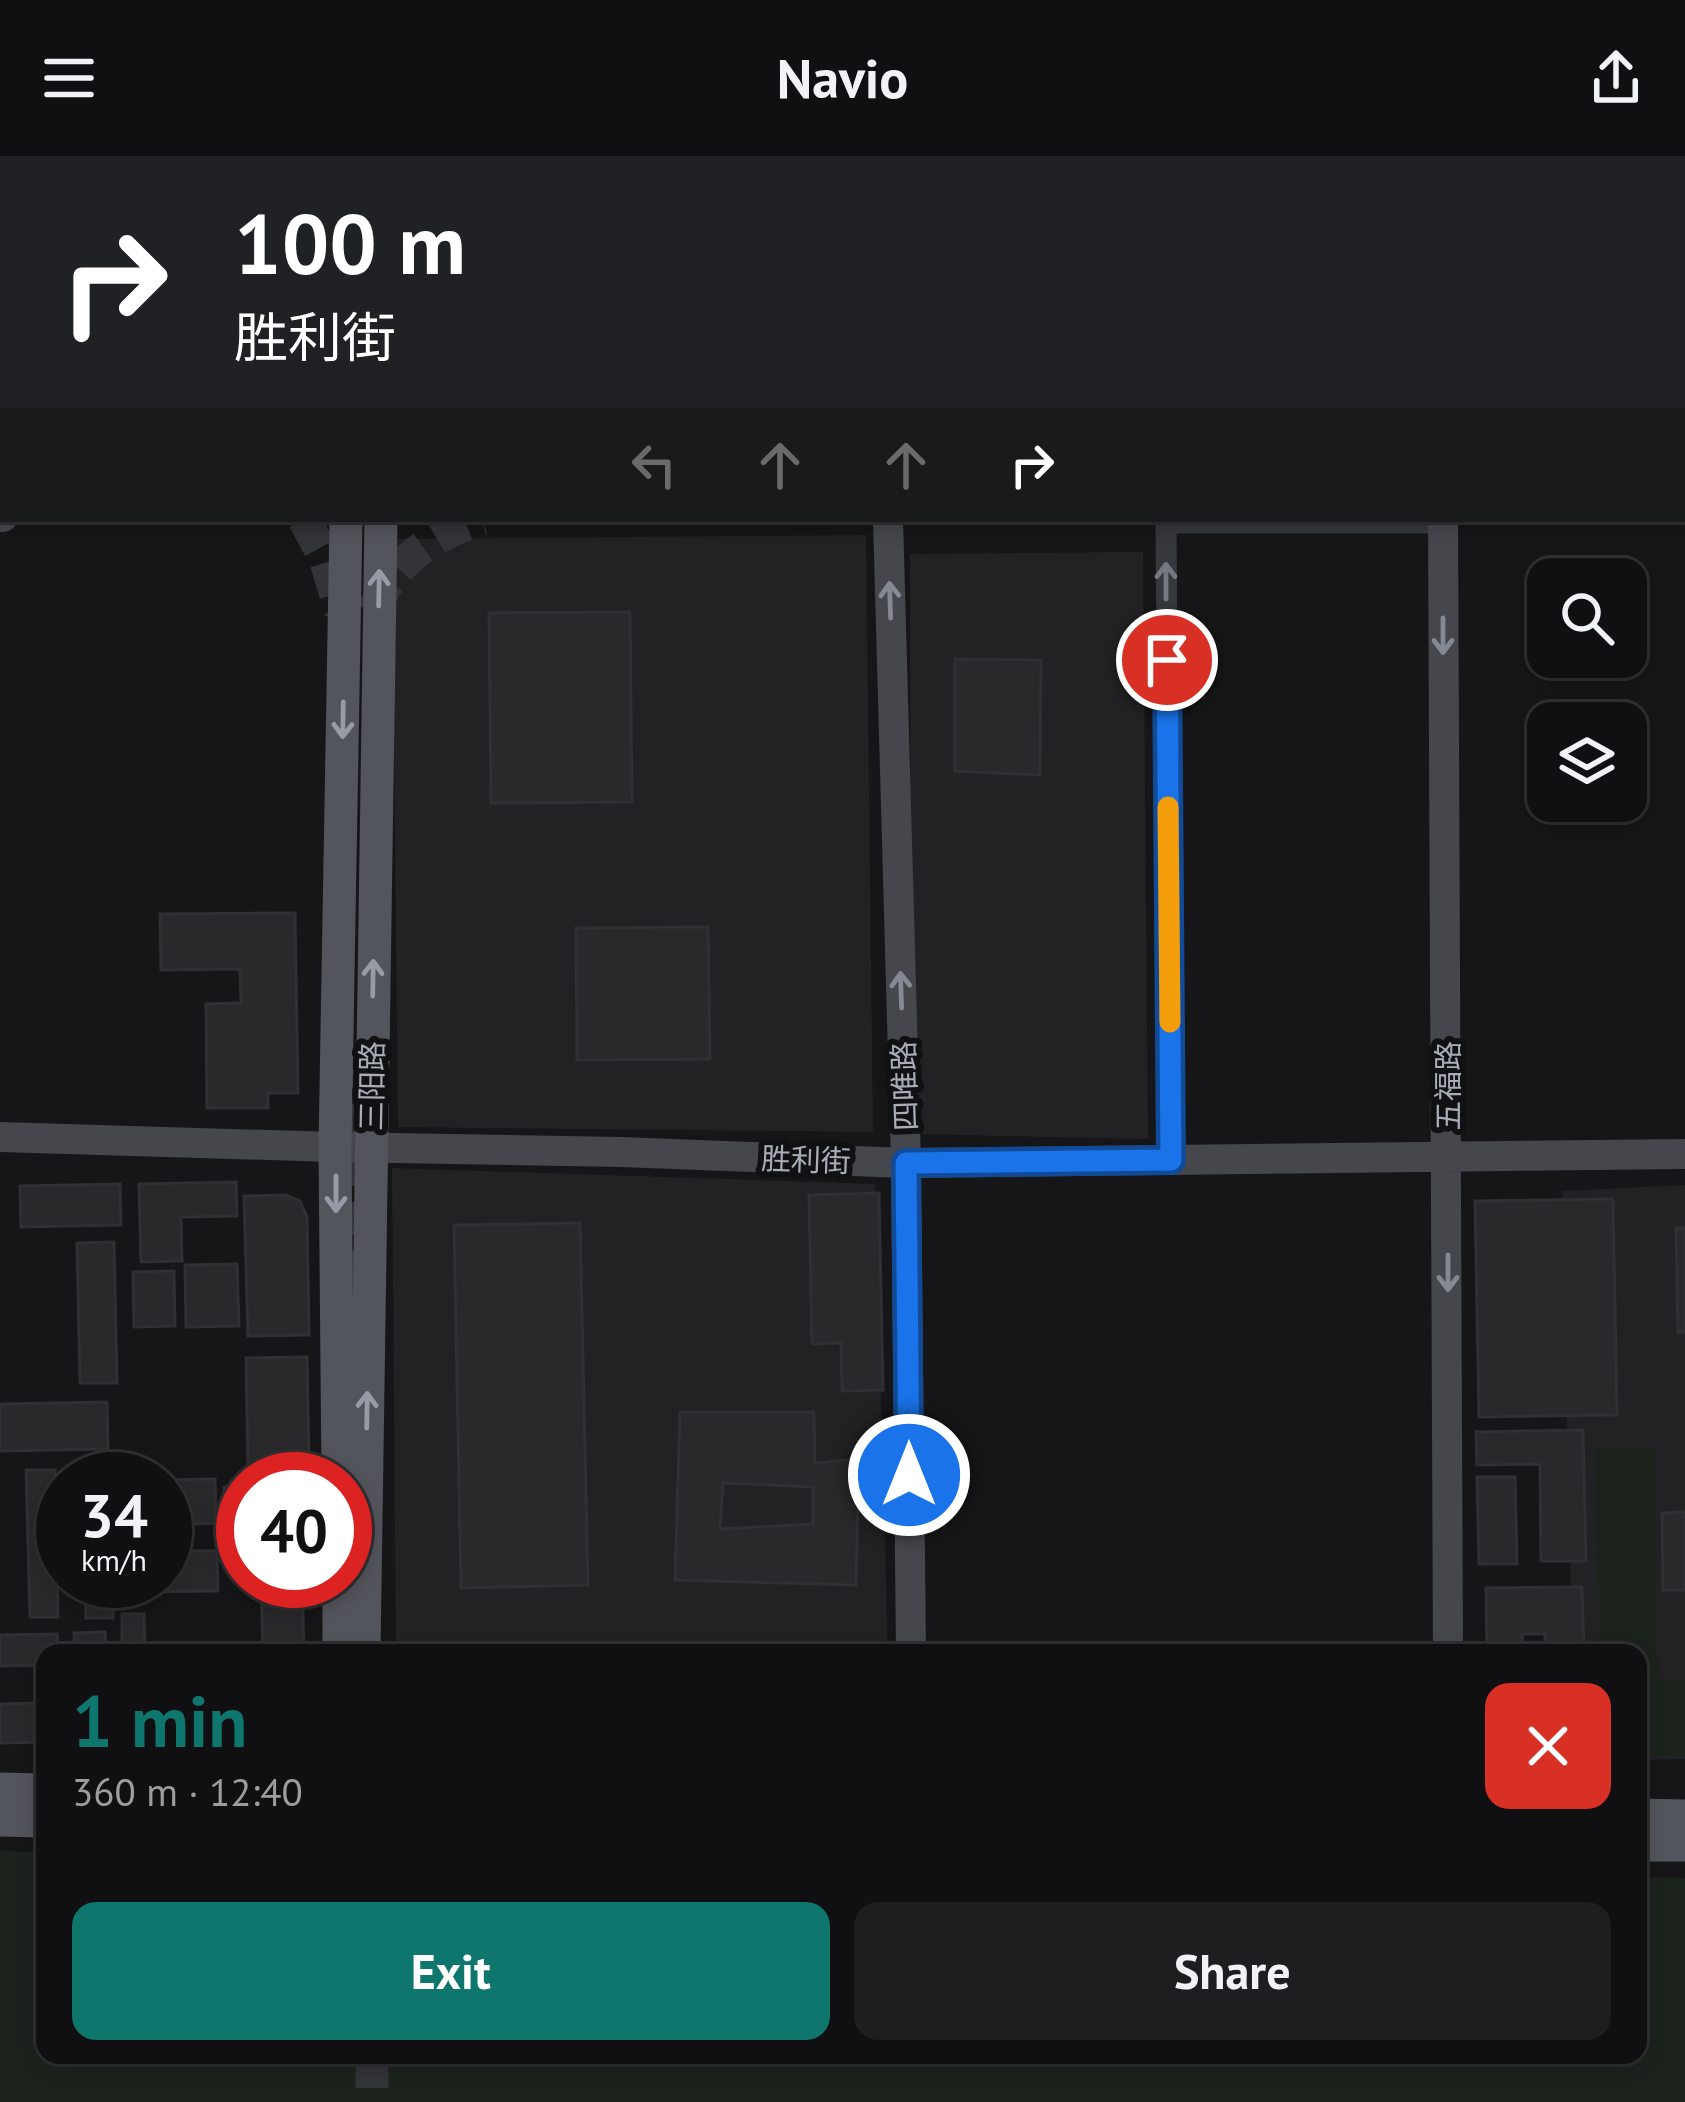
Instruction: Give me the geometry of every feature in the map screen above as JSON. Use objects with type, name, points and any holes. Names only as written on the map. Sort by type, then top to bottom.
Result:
[{"type":"main road","name":"三阳路","points":[[338,1452],[335,1148],[346,522]]},
{"type":"main road","name":"三阳路","points":[[364,1644],[380,522]]},
{"type":"main road","points":[[338,1608],[339,1644]]},
{"type":"main road","points":[[0,1789],[36,1790]]},
{"type":"main road","points":[[1647,1815],[1685,1816]]},
{"type":"main road","points":[[0,1820],[36,1821]]},
{"type":"main road","points":[[1647,1845],[1685,1846]]},
{"type":"street","name":"四唯路","points":[[888,522],[906,1163],[910,1644]]},
{"type":"street","points":[[1171,1160],[1166,524],[1351,522]]},
{"type":"street","name":"五福路","points":[[1443,522],[1448,1644]]},
{"type":"street","name":"胜利街","points":[[0,1137],[906,1163],[1685,1154]]},
{"type":"shaded area","points":[[866,535],[873,1132],[398,1127],[392,539]]},
{"type":"shaded area","points":[[1143,552],[1148,1139],[911,1134],[910,554]]},
{"type":"shaded area","points":[[392,1168],[875,1184],[888,1644],[396,1644]]},
{"type":"shaded area","points":[[1685,1185],[1685,1759],[1647,1760],[1647,1644],[1572,1644],[1562,1191]]},
{"type":"shaded area","points":[[1654,1447],[1658,1679],[1685,1679],[1685,1756],[1647,1756],[1647,1644],[1599,1644],[1596,1448]]},
{"type":"shaded area","points":[[0,1851],[36,1852],[36,2064],[1647,2064],[1647,1877],[1685,1878],[1685,2102],[0,2102]]},
{"type":"building","points":[[630,612],[632,802],[491,803],[489,613]]},
{"type":"building","points":[[955,659],[1041,660],[1040,775],[955,771]]},
{"type":"building","points":[[295,913],[298,1093],[268,1093],[268,1108],[207,1108],[206,1004],[241,1003],[240,969],[161,970],[160,914]]},
{"type":"building","points":[[708,927],[710,1059],[577,1060],[576,928]]},
{"type":"building","points":[[236,1182],[237,1216],[181,1217],[182,1261],[141,1262],[139,1184]]},
{"type":"building","points":[[120,1184],[121,1225],[21,1227],[20,1186]]},
{"type":"building","points":[[879,1193],[883,1390],[842,1391],[841,1343],[812,1344],[809,1195]]},
{"type":"building","points":[[285,1195],[300,1201],[307,1217],[309,1335],[248,1336],[244,1196]]},
{"type":"building","points":[[1613,1199],[1617,1415],[1479,1417],[1475,1201]]},
{"type":"building","points":[[580,1223],[588,1585],[461,1588],[454,1225]]},
{"type":"building","points":[[1676,1228],[1685,1228],[1685,1332],[1678,1332]]},
{"type":"building","points":[[114,1242],[117,1383],[80,1383],[77,1243]]},
{"type":"building","points":[[237,1264],[239,1326],[186,1327],[185,1265]]},
{"type":"building","points":[[174,1271],[175,1326],[134,1327],[133,1272]]},
{"type":"building","points":[[307,1357],[309,1452],[248,1452],[246,1358]]},
{"type":"building","points":[[107,1402],[108,1449],[0,1451],[0,1404]]},
{"type":"building","points":[[680,1412],[814,1412],[815,1463],[859,1459],[856,1585],[675,1580]],"holes":[[[723,1483],[813,1487],[813,1524],[720,1529]]]},
{"type":"building","points":[[1583,1430],[1586,1561],[1541,1561],[1540,1464],[1477,1465],[1476,1432]]},
{"type":"building","points":[[26,1470],[36,1470],[36,1608],[58,1608],[58,1617],[30,1617]]},
{"type":"building","points":[[1477,1477],[1515,1477],[1517,1564],[1479,1564]]},
{"type":"building","points":[[192,1479],[215,1479],[216,1523],[192,1524]]},
{"type":"building","points":[[1685,1512],[1685,1590],[1663,1590],[1662,1513]]},
{"type":"building","points":[[192,1551],[216,1551],[216,1591],[192,1591]]},
{"type":"building","points":[[1582,1587],[1584,1644],[1545,1644],[1545,1634],[1522,1634],[1523,1644],[1487,1644],[1486,1588]]},
{"type":"building","points":[[86,1608],[113,1608],[113,1618],[86,1618]]},
{"type":"building","points":[[262,1608],[303,1608],[304,1644],[263,1644]]},
{"type":"building","points":[[122,1614],[144,1614],[145,1644],[122,1644]]},
{"type":"building","points":[[105,1632],[106,1644],[75,1644],[74,1633]]},
{"type":"building","points":[[57,1634],[58,1644],[36,1644],[36,1665],[0,1666],[0,1635]]},
{"type":"building","points":[[36,1703],[36,1742],[0,1743],[0,1704]]},
{"type":"tunnel","points":[[306,522],[325,558],[341,612]]},
{"type":"tunnel","points":[[374,611],[403,564],[432,541],[475,522]]},
{"type":"tunnel","points":[[352,1055],[353,1315]]},
{"type":"tunnel","points":[[372,2064],[372,2102]]},
{"type":"slow traffic","points":[[1168,807],[1170,1022]]},
{"type":"route","points":[[909,1475],[906,1163],[1171,1160],[1167,660]]}]
